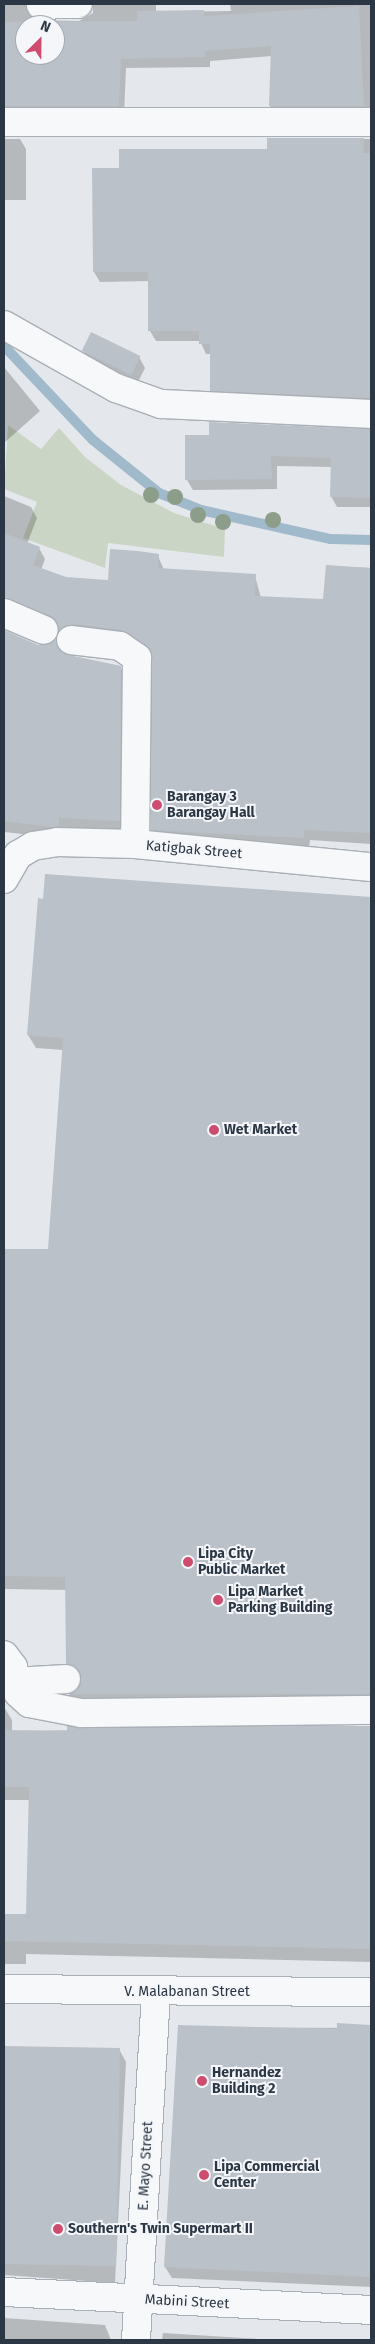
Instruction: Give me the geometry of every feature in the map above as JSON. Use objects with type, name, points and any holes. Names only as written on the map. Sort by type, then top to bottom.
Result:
[{"type":"street","points":[[42,5],[78,4]]},
{"type":"street","points":[[4,122],[371,122]]},
{"type":"street","points":[[4,325],[116,388],[161,404],[371,414]]},
{"type":"street","points":[[4,613],[44,630]]},
{"type":"street","points":[[71,640],[120,646],[137,658],[135,844]]},
{"type":"street","name":"Katigbak Street","points":[[4,879],[18,855],[33,846],[57,842],[135,844],[371,866]]},
{"type":"street","points":[[4,1654],[13,1667],[14,1682],[29,1703],[81,1713],[371,1710]]},
{"type":"street","points":[[14,1682],[66,1679]]},
{"type":"street","name":"V. Malabanan Street","points":[[4,1989],[156,1992],[371,1992]]},
{"type":"street","name":"E. Mayo Street","points":[[136,2340],[156,1992]]},
{"type":"street","name":"Mabini Street","points":[[4,2292],[371,2310]]},
{"type":"green space","points":[[8,425],[41,449],[59,428],[85,457],[121,485],[174,513],[225,529],[224,557],[108,543],[105,568],[23,538],[37,502],[4,489]]},
{"type":"building","points":[[359,6],[364,106],[269,106],[271,46],[205,51],[205,57],[121,59],[119,106],[4,106],[4,22],[15,22],[15,65],[65,65],[65,22],[137,21],[137,11],[204,10],[204,16]]},
{"type":"building","points":[[267,138],[364,138],[363,153],[371,153],[371,398],[210,391],[210,344],[199,344],[199,331],[148,331],[148,272],[93,272],[92,168],[119,168],[119,149],[267,149]]},
{"type":"building","points":[[91,332],[140,356],[131,375],[82,351]]},
{"type":"building","points":[[209,422],[371,429],[371,498],[330,497],[331,458],[271,456],[272,479],[185,480],[185,435],[209,435]]},
{"type":"building","points":[[4,533],[40,547],[33,565],[66,577],[108,580],[110,549],[138,551],[159,554],[158,568],[256,574],[255,596],[323,599],[326,565],[371,568],[371,833],[304,830],[304,838],[151,830],[151,651],[122,630],[73,624],[59,630],[51,616],[4,598]]},
{"type":"building","points":[[4,630],[38,645],[56,640],[61,652],[121,666],[120,821],[59,818],[59,826],[52,827],[4,821]]},
{"type":"building","name":"Lipa City Public Market","points":[[45,874],[371,897],[371,1694],[67,1694],[80,1686],[82,1679],[79,1670],[66,1664],[65,1577],[4,1576],[4,1249],[48,1249],[63,1038],[27,1035],[38,898],[43,899]]},
{"type":"building","points":[[67,1726],[371,1726],[371,1949],[4,1941],[4,1914],[26,1914],[29,1787],[4,1787],[4,1730],[67,1731]]},
{"type":"building","points":[[337,2023],[371,2025],[371,2277],[164,2267],[178,2025],[337,2029]]},
{"type":"building","points":[[4,2046],[120,2048],[116,2266],[4,2264]]},
{"type":"waterway","points":[[4,346],[93,440],[159,493],[201,510],[331,539],[371,540]]},
{"type":"place","name":"Barangay 3 Barangay Hall","points":[[157,805]]},
{"type":"place","name":"Wet Market","points":[[214,1130]]},
{"type":"place","name":"Lipa City Public Market","points":[[188,1562]]},
{"type":"place","name":"Lipa Market Parking Building","points":[[218,1600]]},
{"type":"place","name":"Hernandez Building 2","points":[[202,2081]]},
{"type":"place","name":"Lipa Commercial Center","points":[[204,2175]]},
{"type":"place","name":"Southern's Twin Supermart II","points":[[58,2229]]}]
